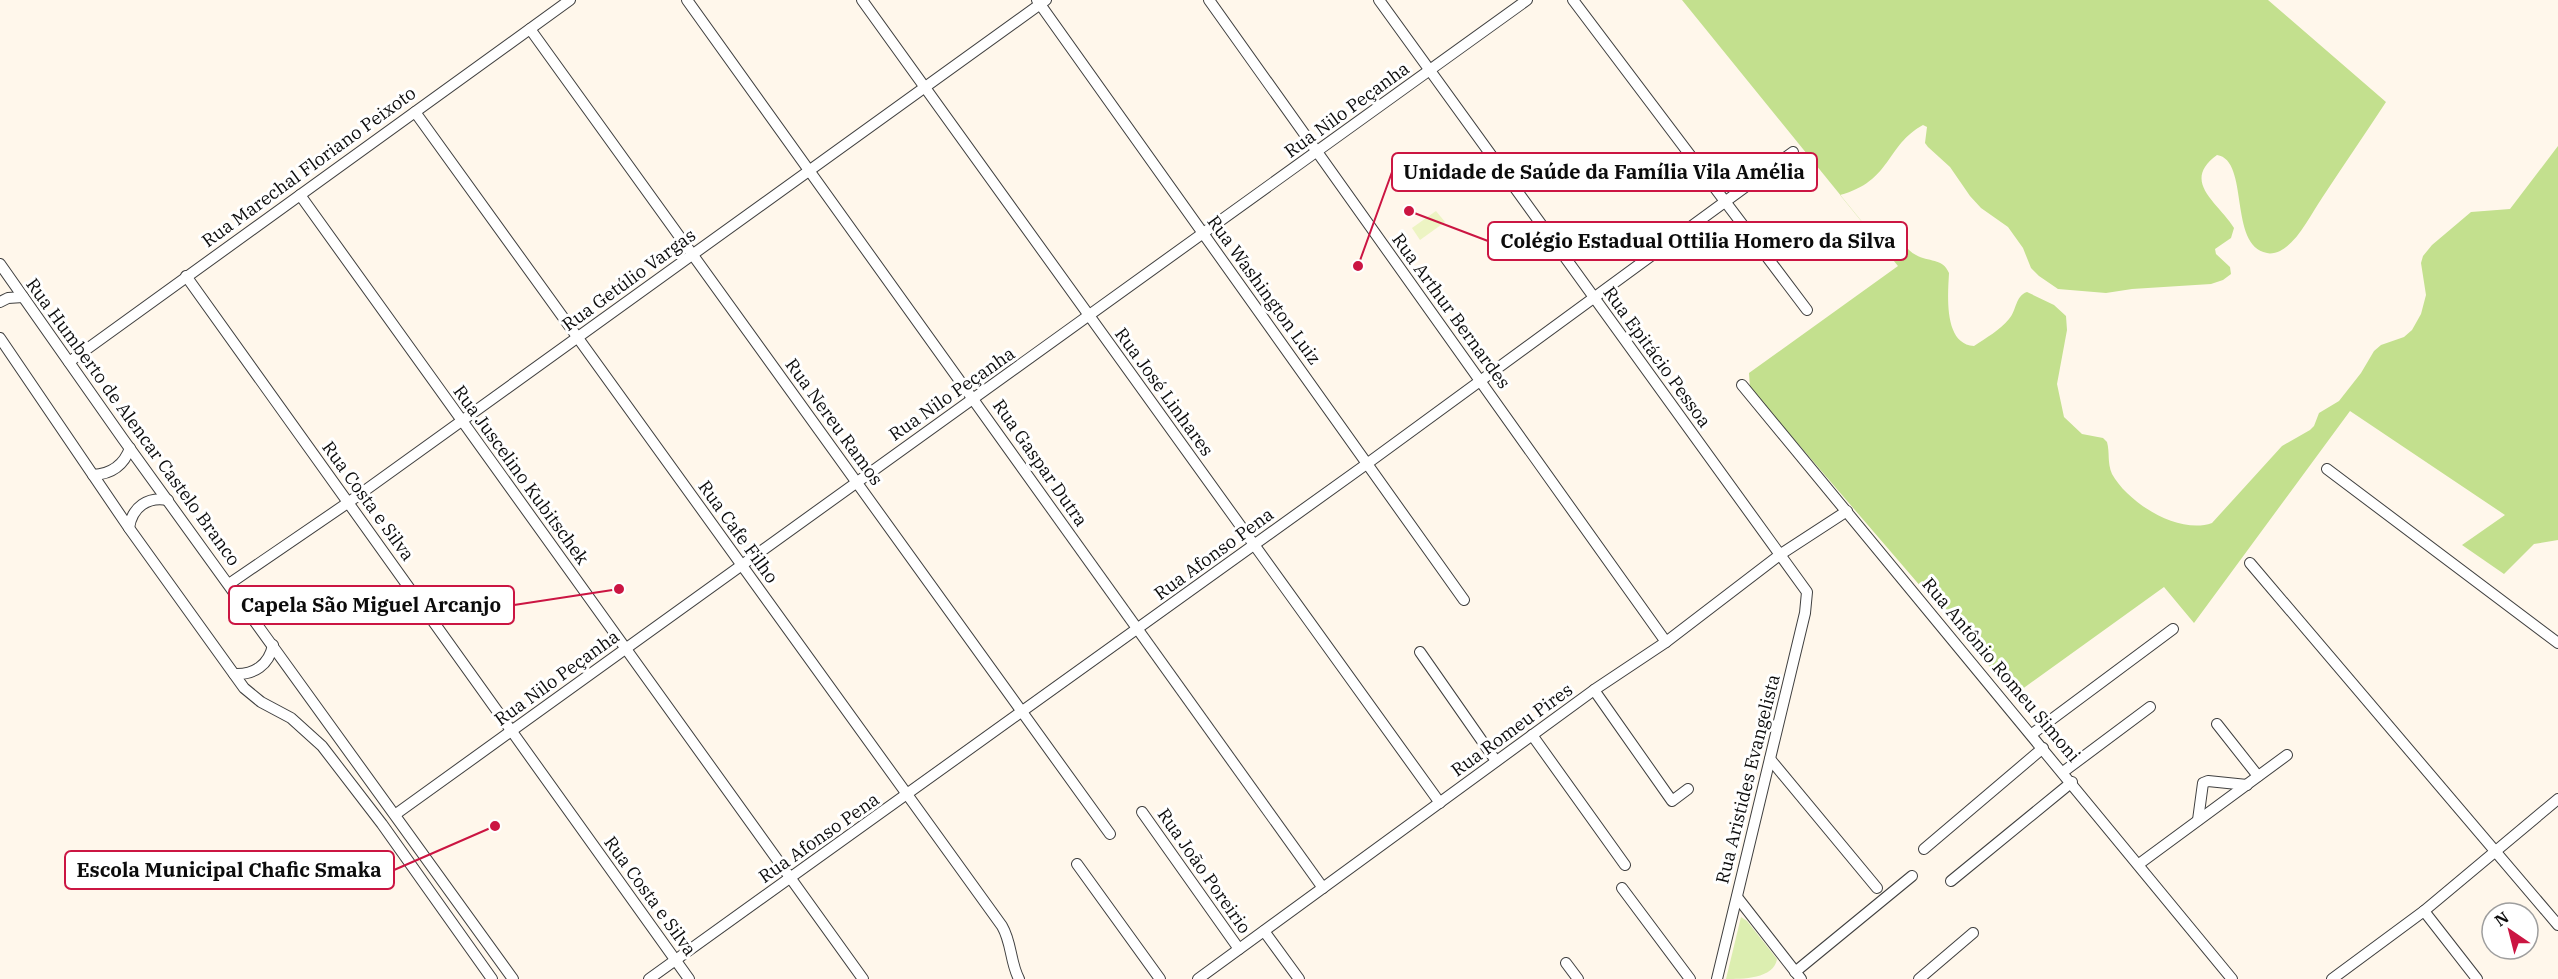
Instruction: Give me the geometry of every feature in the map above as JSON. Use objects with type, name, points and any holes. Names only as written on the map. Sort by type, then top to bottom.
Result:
[{"type":"street","name":"Rua Marechal Floriano Peixoto","points":[[69,362],[570,0]]},
{"type":"street","name":"Rua Gaspar Dutra","points":[[687,0],[1323,888]]},
{"type":"street","name":"Rua José Linhares","points":[[862,0],[1440,803]]},
{"type":"street","name":"Rua Arthur Bernardes","points":[[1209,0],[1666,642]]},
{"type":"street","name":"Rua Epitácio Pessoa","points":[[1379,0],[1805,586]]},
{"type":"street","name":"Rua Nilo Peçanha","points":[[396,814],[1527,0]]},
{"type":"street","points":[[1573,0],[1807,310]]},
{"type":"street","name":"Rua Getúlio Vargas","points":[[229,584],[349,502],[1041,2]]},
{"type":"street","name":"Rua Washington Luiz","points":[[1041,2],[1464,600]]},
{"type":"street","name":"Rua Nereu Ramos","points":[[530,28],[1110,834]]},
{"type":"street","name":"Rua Cafe Filho","points":[[415,112],[1007,934],[1012,962],[1019,979]]},
{"type":"street","name":"Rua Afonso Pena","points":[[650,979],[1254,546],[1793,152]]},
{"type":"street","name":"Rua Juscelino Kubitschek","points":[[300,195],[863,979]]},
{"type":"street","name":"Rua Humberto de Alencar Castelo Branco","points":[[0,264],[513,979]]},
{"type":"street","name":"Rua Costa e Silva","points":[[186,276],[689,979]]},
{"type":"street","points":[[0,302],[8,298],[23,297]]},
{"type":"street","points":[[0,338],[129,528],[234,674],[251,694],[291,718],[322,746],[382,824],[492,979]]},
{"type":"street","name":"Rua Antônio Romeu Simoni","points":[[1742,385],[2072,782],[2232,979]]},
{"type":"street","points":[[93,475],[116,468],[125,459],[130,448]]},
{"type":"street","points":[[2326,469],[2558,643]]},
{"type":"street","points":[[129,528],[132,515],[141,505],[157,499],[168,500]]},
{"type":"street","name":"Rua Romeu Pires","points":[[1198,979],[1593,690],[1666,642],[1781,554],[1847,511]]},
{"type":"street","points":[[2250,563],[2558,925]]},
{"type":"street","name":"Rua Aristides Evangelista","points":[[1717,979],[1805,613],[1808,597],[1805,586]]},
{"type":"street","points":[[2032,734],[2173,629]]},
{"type":"street","points":[[234,674],[246,674],[262,666],[270,657],[273,645]]},
{"type":"street","points":[[1420,652],[1496,761]]},
{"type":"street","points":[[1593,690],[1672,801],[1688,789]]},
{"type":"street","points":[[2063,772],[2150,707]]},
{"type":"street","points":[[2217,724],[2258,776]]},
{"type":"street","points":[[1532,735],[1625,865]]},
{"type":"street","points":[[1924,849],[2043,748]]},
{"type":"street","points":[[2139,864],[2287,756]]},
{"type":"street","points":[[1770,759],[1877,888]]},
{"type":"street","points":[[2198,820],[2203,783],[2208,781],[2247,784]]},
{"type":"street","points":[[1951,881],[2072,782]]},
{"type":"street","points":[[2332,979],[2424,911],[2558,798]]},
{"type":"street","name":"Rua João Poreirio","points":[[1142,812],[1239,949]]},
{"type":"street","points":[[1077,864],[1160,979]]},
{"type":"street","points":[[1737,897],[1798,975],[1912,876]]},
{"type":"street","points":[[1622,888],[1690,979]]},
{"type":"street","points":[[2424,911],[2477,979]]},
{"type":"street","points":[[1264,931],[1299,979]]},
{"type":"street","points":[[1919,979],[1973,933]]},
{"type":"street","points":[[1566,963],[1578,979]]},
{"type":"green space","points":[[1682,0],[2268,0],[2386,102],[2304,227],[2287,247],[2280,251],[2267,253],[2255,247],[2247,235],[2233,171],[2227,160],[2217,155],[2206,165],[2202,174],[2202,183],[2212,201],[2234,228],[2231,238],[2215,249],[2216,254],[2230,267],[2231,274],[2211,284],[2106,293],[2058,289],[2031,268],[2023,248],[2008,227],[1981,208],[1950,167],[1928,147],[1925,143],[1927,127],[1923,125],[1901,143],[1870,181],[1840,195]]},
{"type":"green space","points":[[2558,146],[2558,540],[2534,544],[2504,574],[2462,545],[2505,515],[2350,411],[2194,623],[2164,587],[2014,695],[1750,388],[1749,373],[1898,266],[1875,238],[1882,234],[1894,234],[1913,253],[1946,268],[1949,273],[1949,317],[1957,337],[1964,343],[1974,346],[1997,330],[2012,315],[2018,300],[2027,292],[2054,305],[2066,316],[2067,330],[2057,384],[2064,417],[2082,434],[2103,438],[2107,442],[2112,474],[2130,496],[2156,514],[2170,520],[2199,526],[2212,523],[2282,446],[2310,430],[2319,413],[2339,401],[2361,373],[2374,351],[2381,345],[2404,337],[2412,330],[2421,314],[2426,295],[2421,263],[2423,256],[2432,245],[2471,212],[2510,209]]},
{"type":"green space","points":[[1436,211],[1445,222],[1420,240],[1412,228]]},
{"type":"green space","points":[[1741,917],[1747,921],[1777,959],[1775,966],[1764,974],[1756,977],[1726,979]]},
{"type":"place","name":"Colégio Estadual Ottilia Homero da Silva","points":[[1409,211]]},
{"type":"place","name":"Unidade de Saúde da Família Vila Amélia","points":[[1358,266]]},
{"type":"place","name":"Capela São Miguel Arcanjo","points":[[619,589]]},
{"type":"place","name":"Escola Municipal Chafic Smaka","points":[[495,826]]}]
